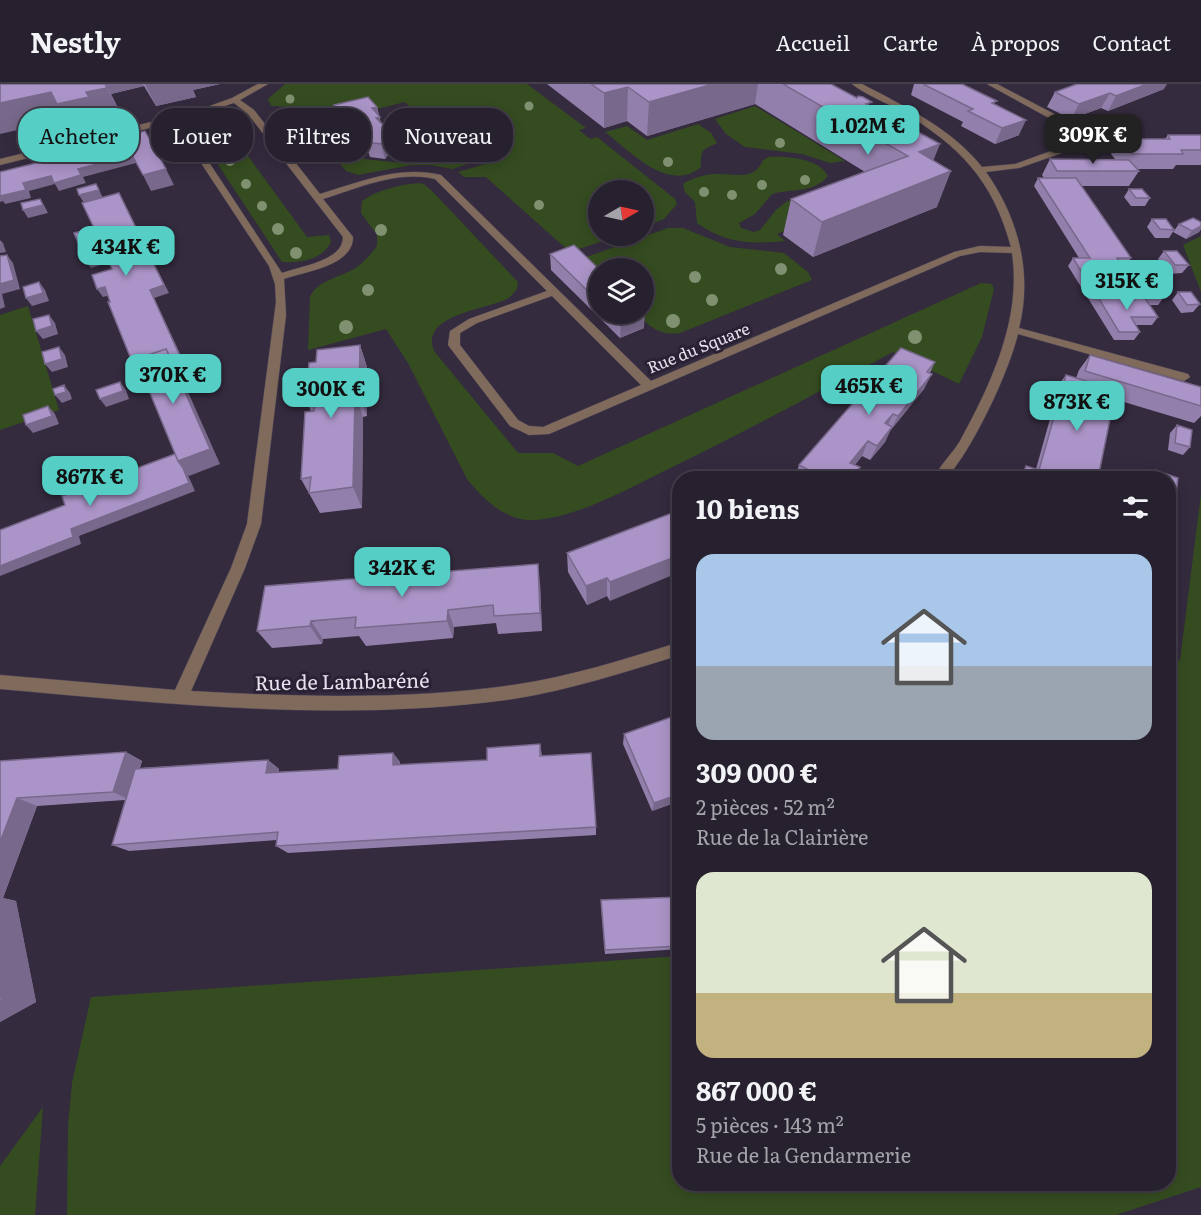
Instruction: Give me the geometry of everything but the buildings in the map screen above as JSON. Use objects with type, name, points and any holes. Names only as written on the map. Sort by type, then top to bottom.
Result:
[{"type":"street","points":[[210,108],[235,100],[264,84]]},
{"type":"street","points":[[856,84],[930,125],[966,154],[980,170],[1002,207],[1017,250],[1021,285],[1015,330],[973,426],[945,471]]},
{"type":"street","points":[[980,170],[1023,164],[1076,145],[1082,140],[1081,134],[1074,128],[991,84]]},
{"type":"street","points":[[235,100],[251,112],[345,234],[348,245],[343,253],[333,259],[279,277]]},
{"type":"street","points":[[0,162],[151,125]]},
{"type":"street","points":[[180,697],[238,568],[254,525],[281,315],[279,277],[274,266],[205,162]]},
{"type":"street","name":"Rue du Square","points":[[317,198],[398,175],[419,172],[438,177],[649,386],[957,254],[980,249],[1017,250]]},
{"type":"street","points":[[555,292],[473,321],[455,331],[454,345],[514,423],[523,430],[545,431],[649,386]]},
{"type":"street","points":[[1015,330],[1184,377]]},
{"type":"street","name":"Rue de Lambaréné","points":[[0,682],[311,705],[461,697],[567,680],[672,651]]},
{"type":"green space","points":[[285,84],[527,84],[586,128],[579,130],[590,139],[597,137],[651,180],[588,180],[588,246],[570,252],[486,177],[464,177],[458,172],[485,164],[482,162],[513,162],[513,108],[411,108],[405,102],[371,110],[371,108],[294,108],[271,106],[268,99]]},
{"type":"green space","points":[[755,106],[845,161],[830,163],[802,154],[745,147],[726,134],[715,119]]},
{"type":"green space","points":[[698,124],[711,133],[717,143],[703,151],[701,167],[689,174],[676,176],[650,167],[605,132],[627,126],[647,140]]},
{"type":"green space","points":[[769,157],[801,159],[817,165],[828,176],[816,186],[772,194],[755,214],[739,223],[741,228],[754,232],[760,230],[776,210],[786,202],[847,178],[865,174],[893,192],[777,234],[785,241],[750,242],[729,239],[697,223],[695,202],[685,192],[683,184],[708,175],[749,174]]},
{"type":"green space","points":[[371,160],[403,163],[474,162],[452,169],[431,165],[412,165],[358,175],[346,171],[339,162],[371,162]]},
{"type":"green space","points":[[216,162],[252,162],[307,237],[329,235],[331,242],[316,257],[303,261],[282,262]]},
{"type":"green space","points":[[654,182],[675,199],[677,204],[664,219],[654,223]]},
{"type":"green space","points":[[418,183],[424,184],[433,192],[518,282],[517,289],[507,299],[457,316],[436,329],[432,339],[434,351],[518,453],[553,453],[578,466],[981,283],[992,284],[994,289],[982,337],[959,384],[893,352],[752,427],[619,493],[568,514],[524,520],[496,508],[467,479],[408,363],[386,329],[308,350],[310,297],[324,282],[357,267],[377,246],[377,235],[361,213],[362,201],[388,189]]},
{"type":"green space","points":[[668,228],[683,228],[730,247],[784,253],[808,272],[812,280],[680,333],[661,332],[648,324],[654,324],[654,258],[588,258],[588,270],[578,260],[617,246],[654,246],[654,233]]},
{"type":"green space","points":[[1201,236],[1201,292],[1183,245]]},
{"type":"green space","points":[[28,306],[59,410],[0,430],[0,315]]},
{"type":"green space","points":[[1201,494],[1201,1187],[1116,1215],[67,1215],[68,1126],[72,1083],[91,997],[672,956],[672,1191],[1176,1191],[1176,663],[1180,660]]},
{"type":"green space","points":[[43,1107],[35,1215],[0,1215],[0,1166]]}]
